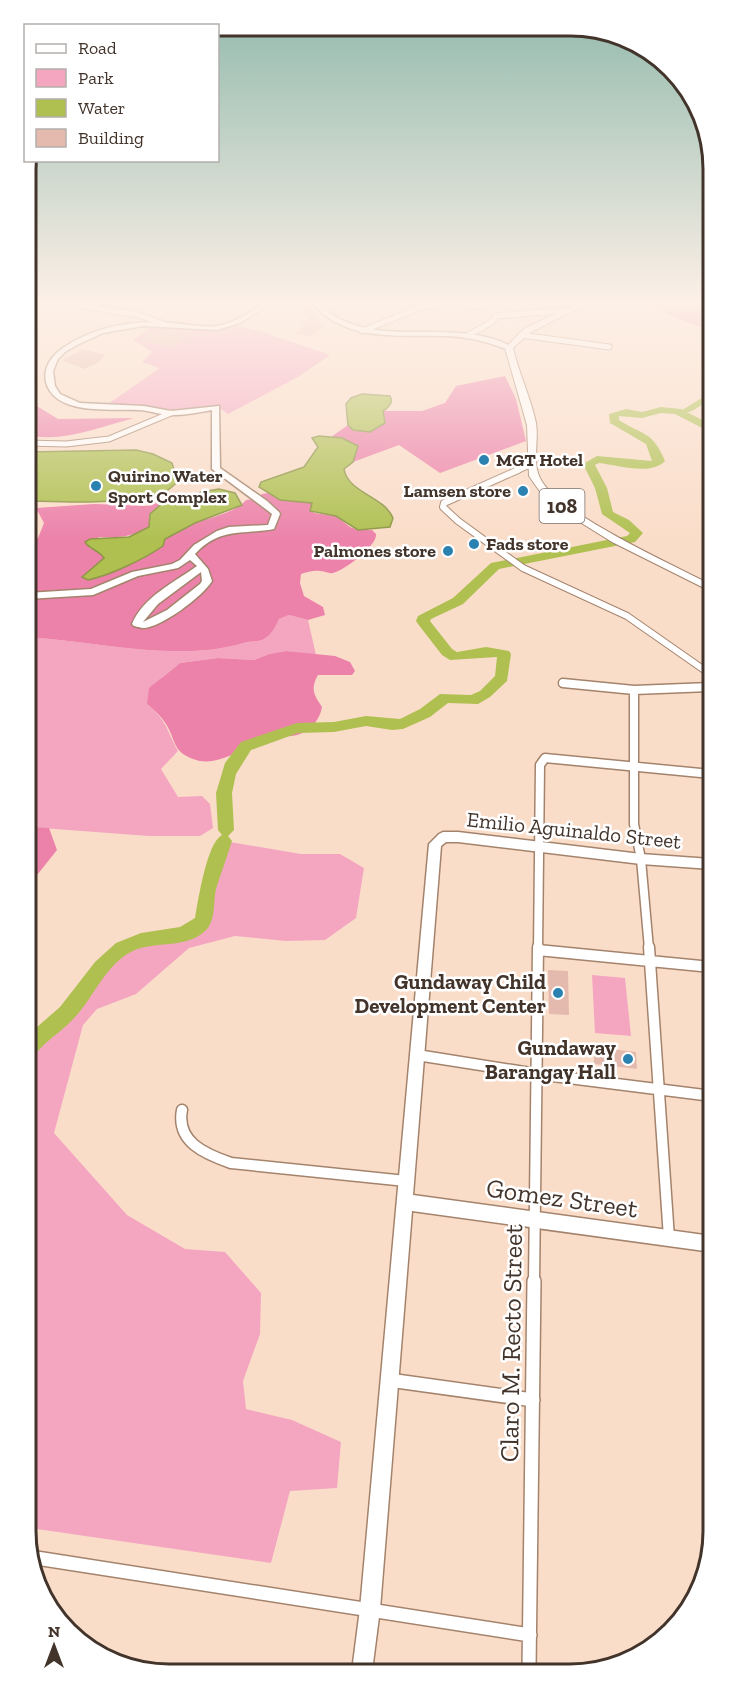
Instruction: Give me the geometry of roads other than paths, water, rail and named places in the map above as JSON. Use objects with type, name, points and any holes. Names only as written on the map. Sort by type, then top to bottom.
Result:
[{"type":"main road","name":"108","points":[[517,382],[530,418],[532,473],[542,490],[571,513],[703,584]]},
{"type":"street","points":[[50,382],[52,390],[78,405],[144,408],[171,413]]},
{"type":"street","points":[[36,443],[66,444],[108,439],[171,413],[216,408],[216,470],[276,513],[272,527],[229,530],[208,539],[189,554],[183,562],[175,566],[135,574],[93,592],[36,595]]},
{"type":"street","points":[[532,464],[443,505],[459,521],[523,568],[627,616],[703,669]]},
{"type":"street","points":[[189,554],[202,567],[208,577],[204,586],[154,623],[143,627],[137,624],[139,616],[147,608],[202,567]]},
{"type":"street","points":[[563,683],[634,690],[703,687]]},
{"type":"street","points":[[634,690],[634,824],[641,859],[650,962],[657,1090],[669,1238]]},
{"type":"street","points":[[540,765],[545,758],[554,757],[703,773]]},
{"type":"street","name":"Claro M. Recto Street","points":[[530,1664],[540,765]]},
{"type":"street","name":"Emilio Aguinaldo Street","points":[[417,1055],[435,843],[443,837],[641,859],[703,863]]},
{"type":"street","points":[[538,950],[703,966]]},
{"type":"street","points":[[363,1664],[370,1609],[417,1055],[537,1074],[703,1095]]},
{"type":"street","points":[[182,1110],[181,1129],[185,1137],[225,1161],[406,1181]]},
{"type":"street","name":"Gomez Street","points":[[405,1202],[703,1243]]},
{"type":"street","points":[[390,1380],[533,1400]]},
{"type":"street","points":[[39,1558],[530,1635]]},
{"type":"water","points":[[362,394],[390,396],[391,399],[390,405],[383,411],[385,423],[370,432],[353,430],[348,425],[346,404],[351,398]]},
{"type":"water","points":[[319,436],[342,438],[358,446],[353,462],[344,469],[347,477],[352,484],[382,504],[393,518],[390,527],[358,530],[336,516],[310,511],[312,503],[280,500],[259,487],[261,482],[304,467],[318,447],[312,438]]},
{"type":"water","points":[[136,450],[153,454],[172,463],[178,482],[161,495],[151,499],[36,501],[36,452]]},
{"type":"water","points":[[219,489],[235,493],[242,505],[195,523],[165,539],[163,546],[127,566],[88,580],[82,577],[104,558],[85,542],[90,539],[129,537],[149,527],[150,514],[166,500],[176,495],[191,498],[201,492]]},
{"type":"waterway","points":[[682,412],[703,401]]},
{"type":"waterway","points":[[226,830],[224,793],[228,774],[246,746],[297,728],[334,727],[366,721],[392,725],[403,724],[425,713],[445,698],[473,700],[485,694],[502,678],[504,654],[486,651],[455,657],[447,652],[423,621],[425,616],[458,601],[495,566],[631,539],[637,533],[608,514],[601,488],[589,464],[597,459],[647,465],[659,461],[655,450],[646,438],[614,421],[614,414],[626,412],[642,415],[661,410],[677,411],[703,425]]},
{"type":"waterway","points":[[36,1039],[67,1013],[107,960],[122,948],[141,940],[183,934],[200,924],[204,915],[205,900],[224,841]]},
{"type":"place","name":"MGT Hotel","points":[[484,460]]},
{"type":"place","name":"Quirino Water Sport Complex","points":[[96,486]]},
{"type":"place","name":"Lamsen store","points":[[523,491]]},
{"type":"place","name":"Fads store","points":[[474,544]]},
{"type":"place","name":"Palmones store","points":[[448,551]]},
{"type":"place","name":"Gundaway Child Development Center","points":[[558,993]]},
{"type":"place","name":"Gundaway Barangay Hall","points":[[628,1059]]}]
